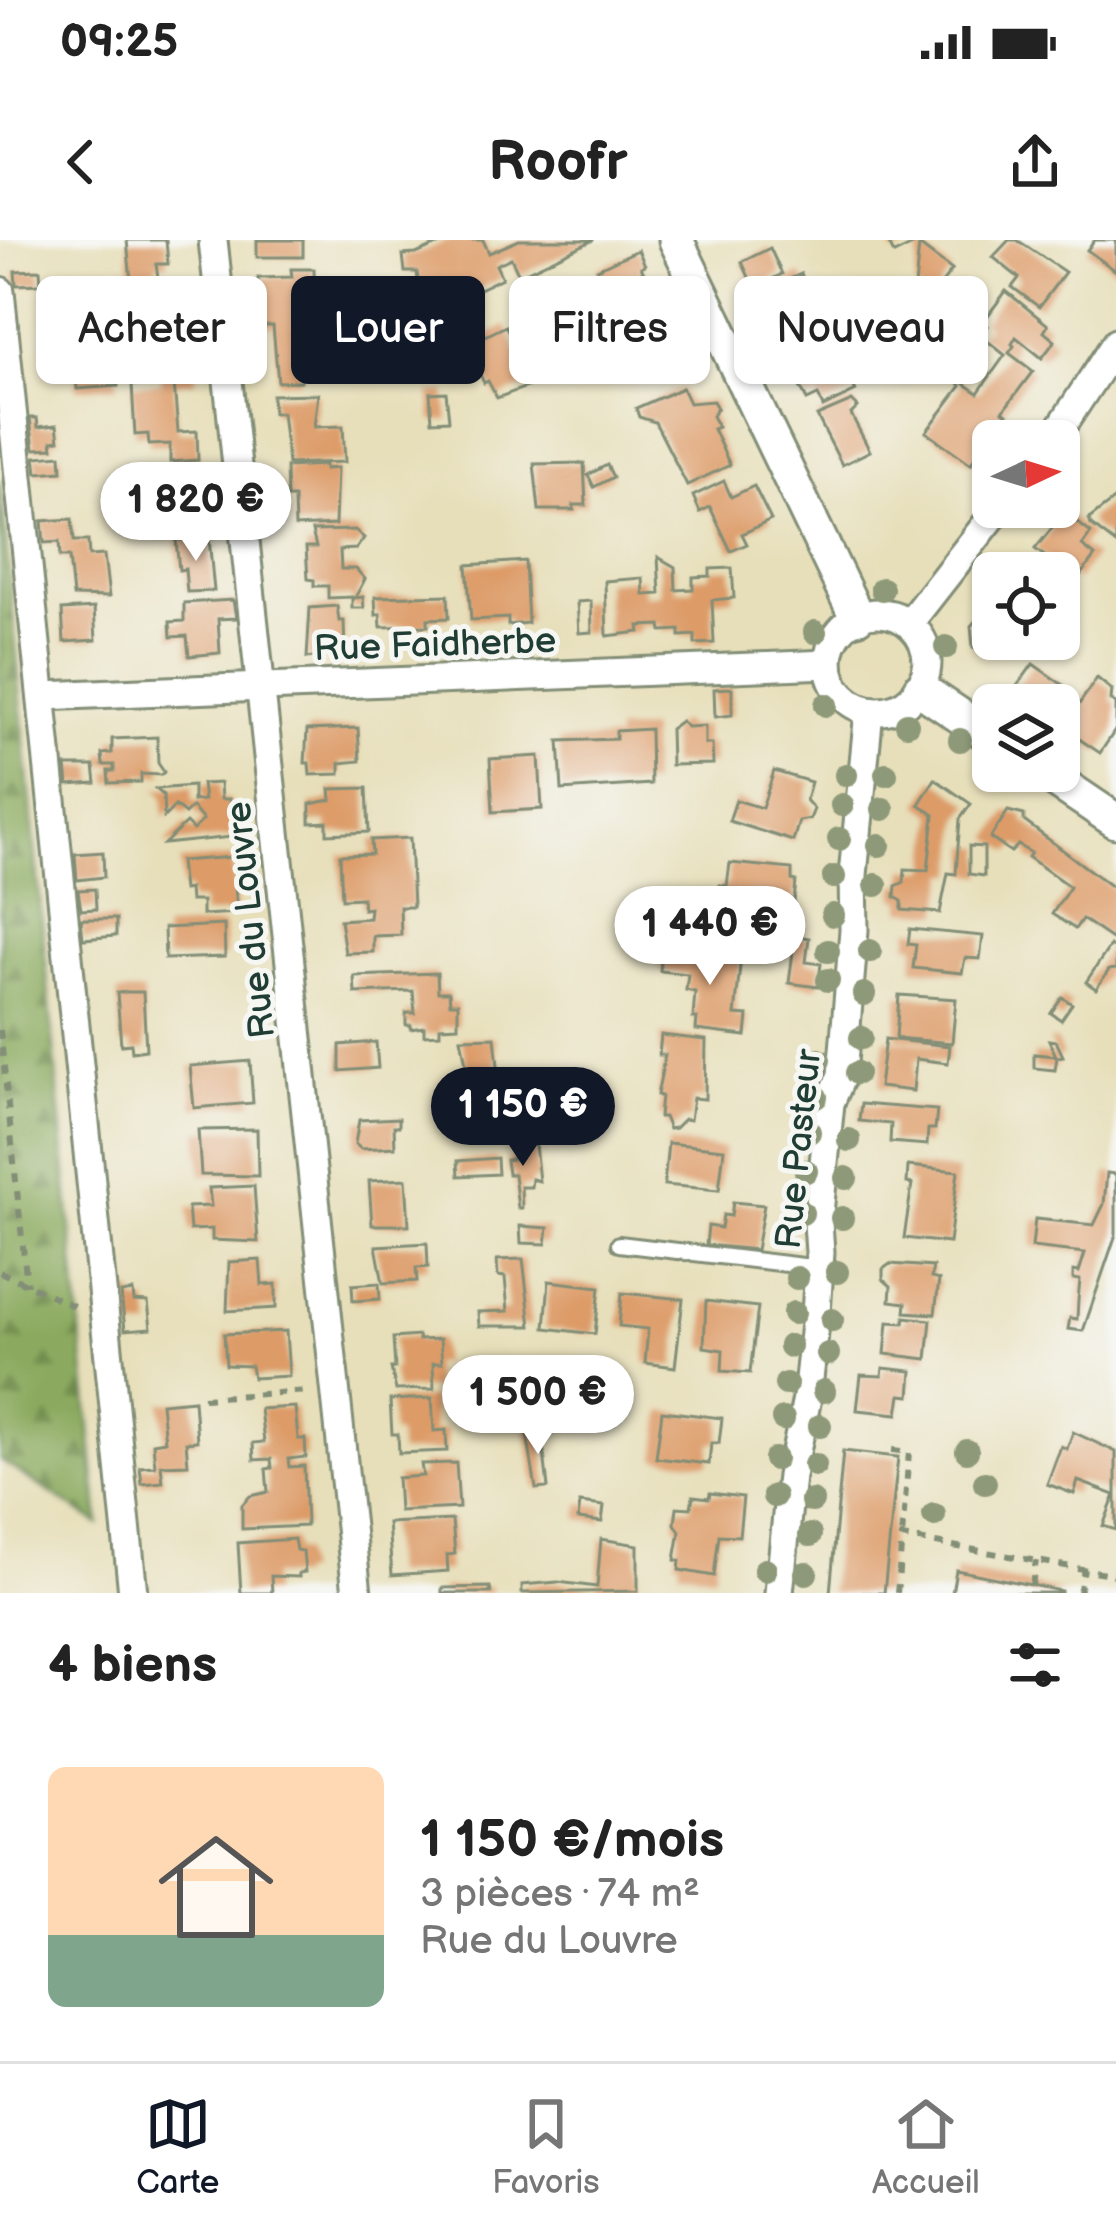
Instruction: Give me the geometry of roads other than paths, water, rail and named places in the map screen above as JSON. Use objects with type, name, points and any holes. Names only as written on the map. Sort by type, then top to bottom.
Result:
[{"type":"street","name":"Rue du Louvre","points":[[213,240],[357,1593]]},
{"type":"street","points":[[676,240],[857,617]]},
{"type":"street","points":[[0,291],[133,1593]]},
{"type":"street","points":[[1066,420],[1116,344]]},
{"type":"street","points":[[908,623],[983,528]]},
{"type":"street","points":[[884,613],[908,623],[918,634],[928,661],[920,689],[898,707],[869,711],[846,699],[831,677],[836,636],[857,617],[884,613]]},
{"type":"street","name":"Rue Faidherbe","points":[[43,696],[829,664]]},
{"type":"street","points":[[920,689],[972,724]]},
{"type":"street","name":"Rue Pasteur","points":[[779,1593],[791,1476],[807,1398],[830,1103],[842,1075],[869,711]]},
{"type":"street","points":[[1073,792],[1116,821]]},
{"type":"lane","points":[[619,1244],[820,1268]]}]
